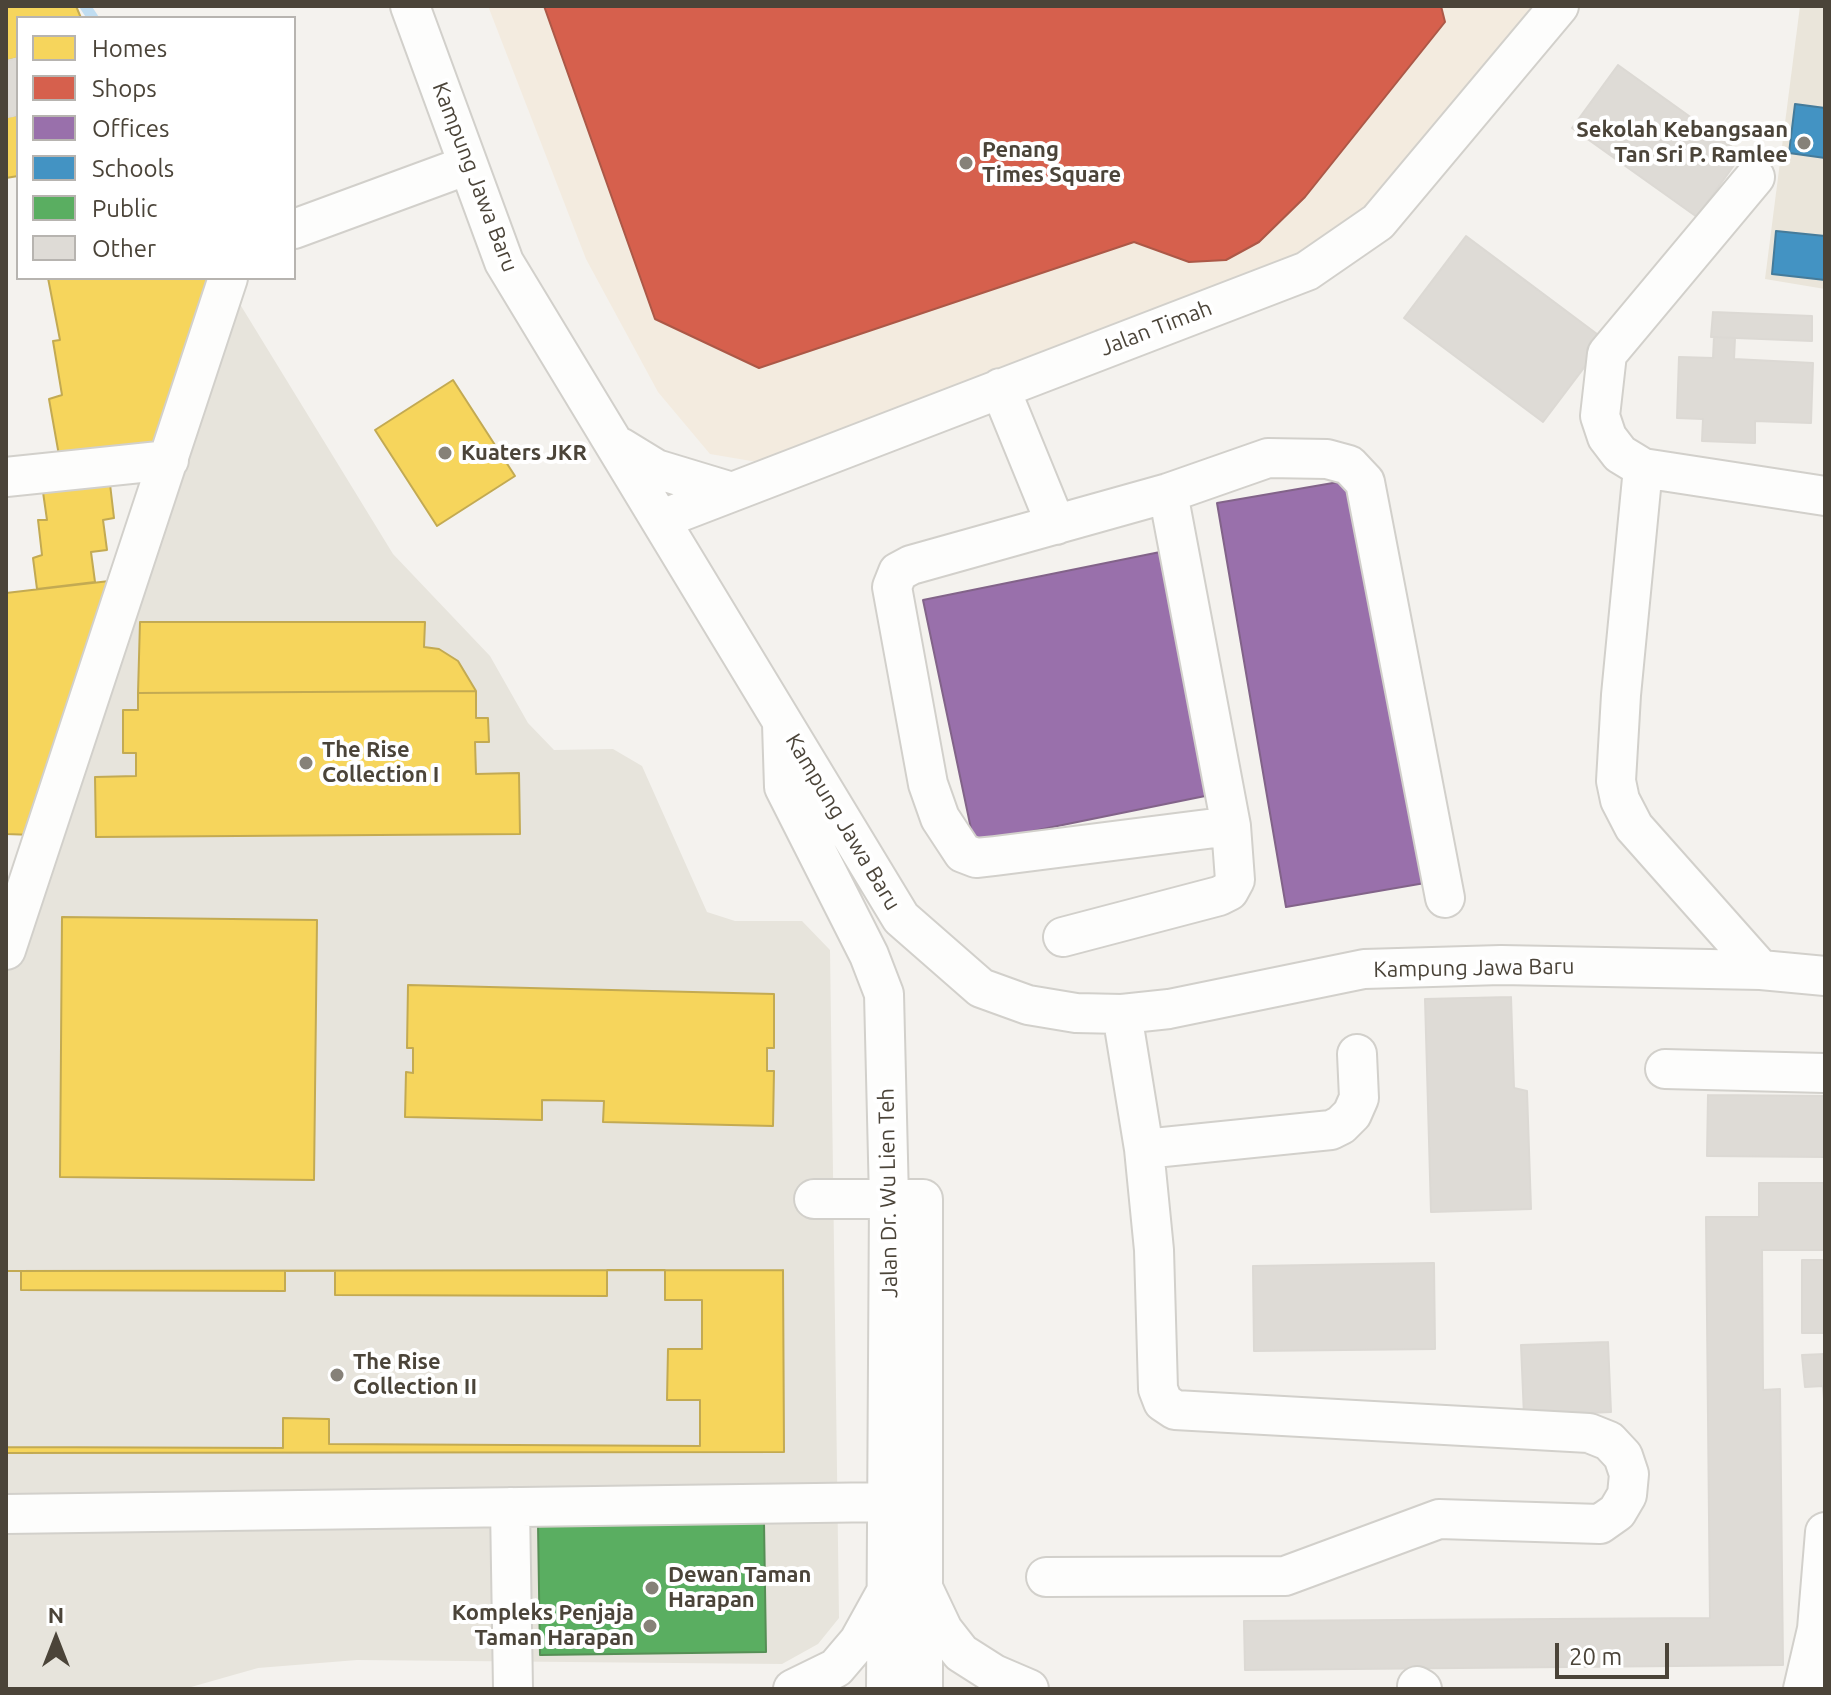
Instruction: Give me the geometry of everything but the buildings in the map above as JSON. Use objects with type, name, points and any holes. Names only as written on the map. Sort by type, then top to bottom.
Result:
[{"type":"street","name":"Kampung Jawa Baru","points":[[410,6],[504,262],[901,918],[948,963],[981,988],[1028,1005],[1076,1013],[1122,1014],[1169,1009],[1364,969],[1501,965],[1761,970],[1825,976]]},
{"type":"street","name":"Jalan Timah","points":[[662,519],[1307,271],[1378,222],[1559,6]]},
{"type":"street","points":[[296,228],[468,165]]},
{"type":"street","points":[[1755,177],[1607,354],[1600,416],[1607,437],[1620,454],[1643,468],[1825,496]]},
{"type":"street","points":[[6,950],[227,280]]},
{"type":"street","points":[[1000,388],[1056,525]]},
{"type":"street","points":[[616,445],[656,469],[732,492]]},
{"type":"street","points":[[1231,826],[976,858],[963,853],[940,818],[928,784],[892,587],[898,572],[911,565],[1168,493],[1268,458],[1327,459],[1349,465],[1365,482],[1445,898]]},
{"type":"street","points":[[6,477],[169,460]]},
{"type":"street","points":[[1643,468],[1621,695],[1616,781],[1620,800],[1634,827],[1761,970]]},
{"type":"street","points":[[1063,937],[1229,891],[1235,880],[1231,826],[1168,493]]},
{"type":"street","name":"Jalan Dr. Wu Lien Teh","points":[[782,721],[784,787],[869,955],[884,994],[906,1199],[905,1587],[886,1689]]},
{"type":"street","points":[[1046,1577],[1285,1576],[1439,1519],[1600,1524],[1617,1512],[1627,1495],[1629,1474],[1623,1456],[1609,1441],[1589,1433],[1175,1410],[1163,1402],[1158,1389],[1154,1250],[1144,1149],[1122,1014]]},
{"type":"street","points":[[1144,1149],[1331,1130],[1352,1114],[1359,1098],[1357,1054]]},
{"type":"street","points":[[1665,1069],[1825,1073]]},
{"type":"street","points":[[814,1199],[906,1199]]},
{"type":"street","name":"Jalan Dr. Wu Lien Teh","points":[[906,1199],[889,1502],[923,1689]]},
{"type":"street","points":[[6,1514],[889,1502]]},
{"type":"street","points":[[510,1507],[513,1689]]},
{"type":"street","points":[[1803,1689],[1817,1629],[1825,1532]]},
{"type":"street","points":[[793,1689],[836,1668],[905,1587],[961,1653],[994,1674],[1029,1689]]},
{"type":"shaded area","name":"Penang Times Square","points":[[488,6],[1542,6],[1391,193],[1268,274],[763,463],[710,454],[658,392],[586,259]]},
{"type":"shaded area","name":"Sekolah Kebangsaan Tan Sri P. Ramlee","points":[[1800,6],[1825,6],[1825,289],[1765,279]]},
{"type":"shaded area","points":[[227,283],[393,554],[490,656],[528,723],[554,750],[613,749],[642,766],[707,912],[735,921],[802,921],[830,950],[839,1618],[818,1644],[782,1664],[357,1660],[258,1668],[184,1689],[6,1689],[6,950]]},
{"type":"waterway","points":[[85,6],[92,16]]},
{"type":"place","name":"Sekolah Kebangsaan Tan Sri P. Ramlee","points":[[1804,143]]},
{"type":"place","name":"Penang Times Square","points":[[966,163]]},
{"type":"place","name":"Kuaters JKR","points":[[445,453]]},
{"type":"place","name":"The Rise Collection I","points":[[306,763]]},
{"type":"place","name":"The Rise Collection II","points":[[337,1375]]},
{"type":"place","name":"Dewan Taman Harapan","points":[[652,1588]]},
{"type":"place","name":"Kompleks Penjaja Taman Harapan","points":[[650,1626]]}]
